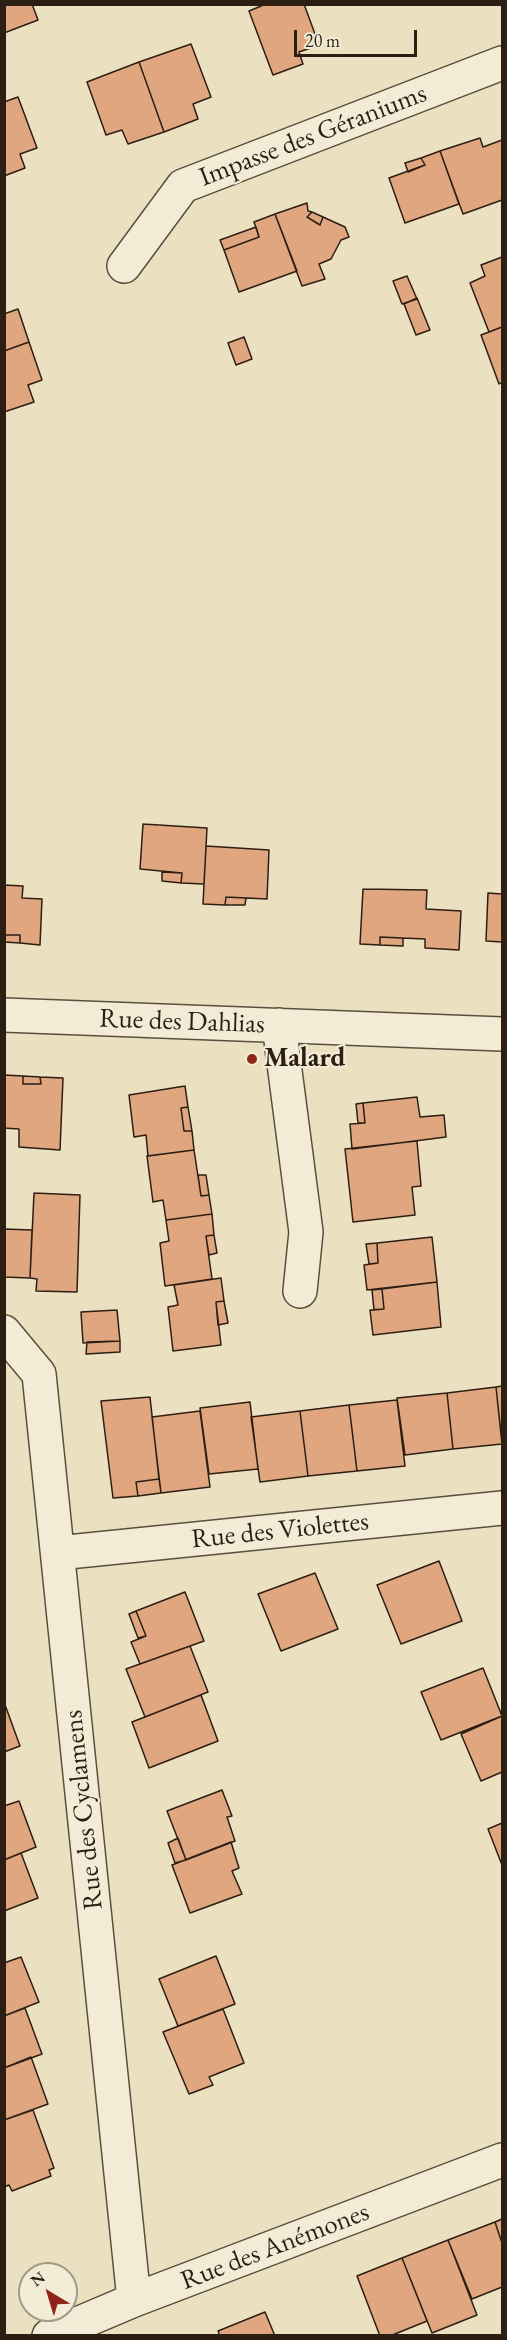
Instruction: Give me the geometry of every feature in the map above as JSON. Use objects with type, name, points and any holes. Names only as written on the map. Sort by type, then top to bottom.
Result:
[{"type":"street","name":"Impasse des Géraniums","points":[[124,266],[183,186],[502,63]]},
{"type":"street","name":"Rue des Dahlias","points":[[4,1015],[502,1034]]},
{"type":"street","points":[[279,1025],[306,1232],[300,1291]]},
{"type":"street","name":"Rue des Cyclamens","points":[[4,1332],[39,1374],[134,2300]]},
{"type":"street","name":"Rue des Violettes","points":[[58,1553],[499,1517]]},
{"type":"street","name":"Rue des Anémones","points":[[49,2336],[134,2300],[502,2160]]},
{"type":"building","points":[[4,4],[32,4],[38,20],[4,33]]},
{"type":"building","points":[[266,4],[304,4],[319,45],[299,52],[303,64],[273,75],[249,11]]},
{"type":"building","points":[[191,44],[211,97],[193,104],[198,119],[164,132],[139,62]]},
{"type":"building","points":[[139,62],[164,132],[128,144],[122,130],[106,135],[87,82]]},
{"type":"building","points":[[18,97],[37,148],[20,154],[25,168],[4,176],[4,102]]},
{"type":"building","points":[[480,138],[483,147],[502,140],[502,200],[463,214],[440,151]]},
{"type":"building","points":[[440,151],[459,204],[405,223],[389,178],[425,165],[421,158]]},
{"type":"building","points":[[421,158],[425,165],[408,172],[405,163]]},
{"type":"building","points":[[307,203],[308,211],[312,212],[307,217],[320,225],[323,217],[345,227],[349,237],[341,240],[331,259],[319,264],[325,279],[302,286],[275,214]]},
{"type":"building","points":[[312,212],[323,217],[320,225],[307,217]]},
{"type":"building","points":[[275,214],[297,271],[239,292],[224,250],[259,237],[254,222]]},
{"type":"building","points":[[256,227],[259,237],[224,250],[220,240]]},
{"type":"building","points":[[502,257],[502,327],[489,332],[470,283],[485,276],[481,265]]},
{"type":"building","points":[[407,276],[417,299],[402,304],[393,281]]},
{"type":"building","points":[[417,298],[430,330],[416,335],[404,304]]},
{"type":"building","points":[[18,309],[29,342],[4,351],[4,314]]},
{"type":"building","points":[[502,327],[502,382],[499,384],[481,335]]},
{"type":"building","points":[[244,337],[252,359],[236,365],[228,343]]},
{"type":"building","points":[[29,342],[42,380],[28,385],[34,402],[4,412],[4,351]]},
{"type":"building","points":[[143,824],[207,828],[204,884],[181,883],[182,873],[140,869]]},
{"type":"building","points":[[206,846],[269,850],[267,899],[226,897],[225,905],[203,904]]},
{"type":"building","points":[[162,872],[182,873],[181,883],[162,881]]},
{"type":"building","points":[[4,885],[23,886],[22,898],[42,899],[40,945],[20,943],[20,935],[4,935]]},
{"type":"building","points":[[363,889],[427,890],[426,909],[461,911],[459,950],[425,948],[425,939],[380,937],[380,945],[360,944]]},
{"type":"building","points":[[488,893],[502,894],[502,942],[486,941]]},
{"type":"building","points":[[226,897],[246,898],[245,905],[225,905]]},
{"type":"building","points":[[4,935],[20,935],[20,943],[4,942]]},
{"type":"building","points":[[380,937],[403,938],[403,946],[380,945]]},
{"type":"building","points":[[4,1075],[23,1076],[23,1084],[41,1084],[40,1077],[63,1078],[60,1150],[19,1147],[19,1129],[4,1128]]},
{"type":"building","points":[[23,1076],[40,1077],[41,1084],[23,1084]]},
{"type":"building","points":[[185,1086],[188,1107],[181,1108],[184,1131],[192,1131],[194,1150],[148,1156],[146,1135],[134,1137],[129,1095]]},
{"type":"building","points":[[417,1097],[420,1117],[444,1115],[446,1137],[352,1149],[350,1124],[365,1123],[363,1103]]},
{"type":"building","points":[[363,1103],[365,1123],[358,1123],[356,1104]]},
{"type":"building","points":[[188,1107],[192,1131],[184,1131],[181,1108]]},
{"type":"building","points":[[417,1141],[421,1186],[412,1187],[415,1215],[353,1222],[345,1149]]},
{"type":"building","points":[[194,1150],[201,1196],[209,1195],[212,1214],[166,1220],[163,1200],[153,1202],[147,1156]]},
{"type":"building","points":[[198,1175],[206,1175],[209,1195],[201,1196]]},
{"type":"building","points":[[34,1193],[80,1195],[77,1292],[36,1291],[37,1279],[30,1278]]},
{"type":"building","points":[[212,1214],[214,1235],[206,1236],[212,1279],[165,1286],[160,1243],[169,1241],[166,1220]]},
{"type":"building","points":[[4,1229],[32,1230],[30,1278],[4,1277]]},
{"type":"building","points":[[214,1235],[217,1253],[209,1255],[206,1236]]},
{"type":"building","points":[[432,1237],[437,1282],[367,1290],[364,1265],[378,1263],[377,1243]]},
{"type":"building","points":[[377,1243],[378,1263],[369,1264],[366,1244]]},
{"type":"building","points":[[221,1278],[224,1301],[216,1302],[221,1345],[173,1351],[168,1307],[178,1305],[174,1285]]},
{"type":"building","points":[[437,1282],[441,1327],[373,1335],[370,1310],[384,1309],[382,1289]]},
{"type":"building","points":[[382,1289],[384,1309],[374,1310],[372,1290]]},
{"type":"building","points":[[224,1301],[228,1323],[218,1325],[216,1302]]},
{"type":"building","points":[[117,1310],[120,1341],[83,1343],[81,1312]]},
{"type":"building","points":[[120,1341],[120,1352],[86,1354],[87,1342]]},
{"type":"building","points":[[502,1386],[502,1443],[496,1387]]},
{"type":"building","points":[[496,1387],[502,1444],[453,1449],[447,1393]]},
{"type":"building","points":[[447,1393],[453,1449],[405,1455],[397,1398]]},
{"type":"building","points":[[150,1397],[159,1479],[136,1482],[138,1496],[113,1498],[101,1401]]},
{"type":"building","points":[[397,1400],[405,1466],[357,1471],[349,1405]]},
{"type":"building","points":[[250,1402],[258,1469],[209,1474],[200,1408]]},
{"type":"building","points":[[349,1405],[357,1471],[308,1476],[300,1411]]},
{"type":"building","points":[[200,1411],[210,1487],[161,1493],[152,1417]]},
{"type":"building","points":[[300,1411],[308,1476],[260,1482],[251,1417]]},
{"type":"building","points":[[159,1479],[161,1493],[138,1496],[136,1482]]},
{"type":"building","points":[[439,1561],[462,1621],[401,1644],[377,1585]]},
{"type":"building","points":[[315,1573],[338,1629],[281,1651],[258,1594]]},
{"type":"building","points":[[185,1592],[204,1641],[140,1664],[131,1642],[146,1636],[136,1611]]},
{"type":"building","points":[[136,1611],[146,1636],[138,1638],[129,1614]]},
{"type":"building","points":[[190,1646],[208,1692],[145,1717],[126,1669]]},
{"type":"building","points":[[483,1668],[502,1716],[441,1740],[421,1692]]},
{"type":"building","points":[[201,1695],[218,1741],[149,1768],[132,1722]]},
{"type":"building","points":[[4,1702],[20,1746],[4,1752]]},
{"type":"building","points":[[502,1716],[502,1772],[481,1781],[461,1734]]},
{"type":"building","points":[[222,1790],[232,1816],[227,1817],[235,1841],[186,1860],[167,1811]]},
{"type":"building","points":[[19,1801],[36,1847],[4,1860],[4,1806]]},
{"type":"building","points":[[502,1823],[502,1865],[488,1829]]},
{"type":"building","points":[[178,1838],[186,1860],[175,1863],[168,1843]]},
{"type":"building","points":[[231,1842],[239,1868],[232,1871],[242,1894],[190,1913],[172,1865]]},
{"type":"building","points":[[21,1853],[38,1898],[4,1911],[4,1860]]},
{"type":"building","points":[[216,1956],[235,2004],[178,2026],[159,1979]]},
{"type":"building","points":[[21,1957],[39,2002],[4,2016],[4,1963]]},
{"type":"building","points":[[25,2008],[42,2054],[4,2068],[4,2016]]},
{"type":"building","points":[[223,2009],[244,2063],[209,2077],[213,2085],[189,2094],[163,2032]]},
{"type":"building","points":[[31,2057],[48,2104],[4,2120],[4,2068]]},
{"type":"building","points":[[33,2110],[54,2168],[49,2170],[51,2176],[12,2191],[9,2185],[4,2187],[4,2120]]},
{"type":"building","points":[[502,2219],[502,2243],[495,2222]]},
{"type":"building","points":[[495,2222],[502,2243],[502,2287],[472,2299],[448,2240]]},
{"type":"building","points":[[448,2240],[477,2315],[432,2333],[402,2258]]},
{"type":"building","points":[[402,2258],[427,2321],[390,2336],[380,2336],[357,2276]]},
{"type":"building","points":[[265,2312],[275,2336],[220,2336],[218,2331]]},
{"type":"place","name":"Malard","points":[[252,1059]]}]
